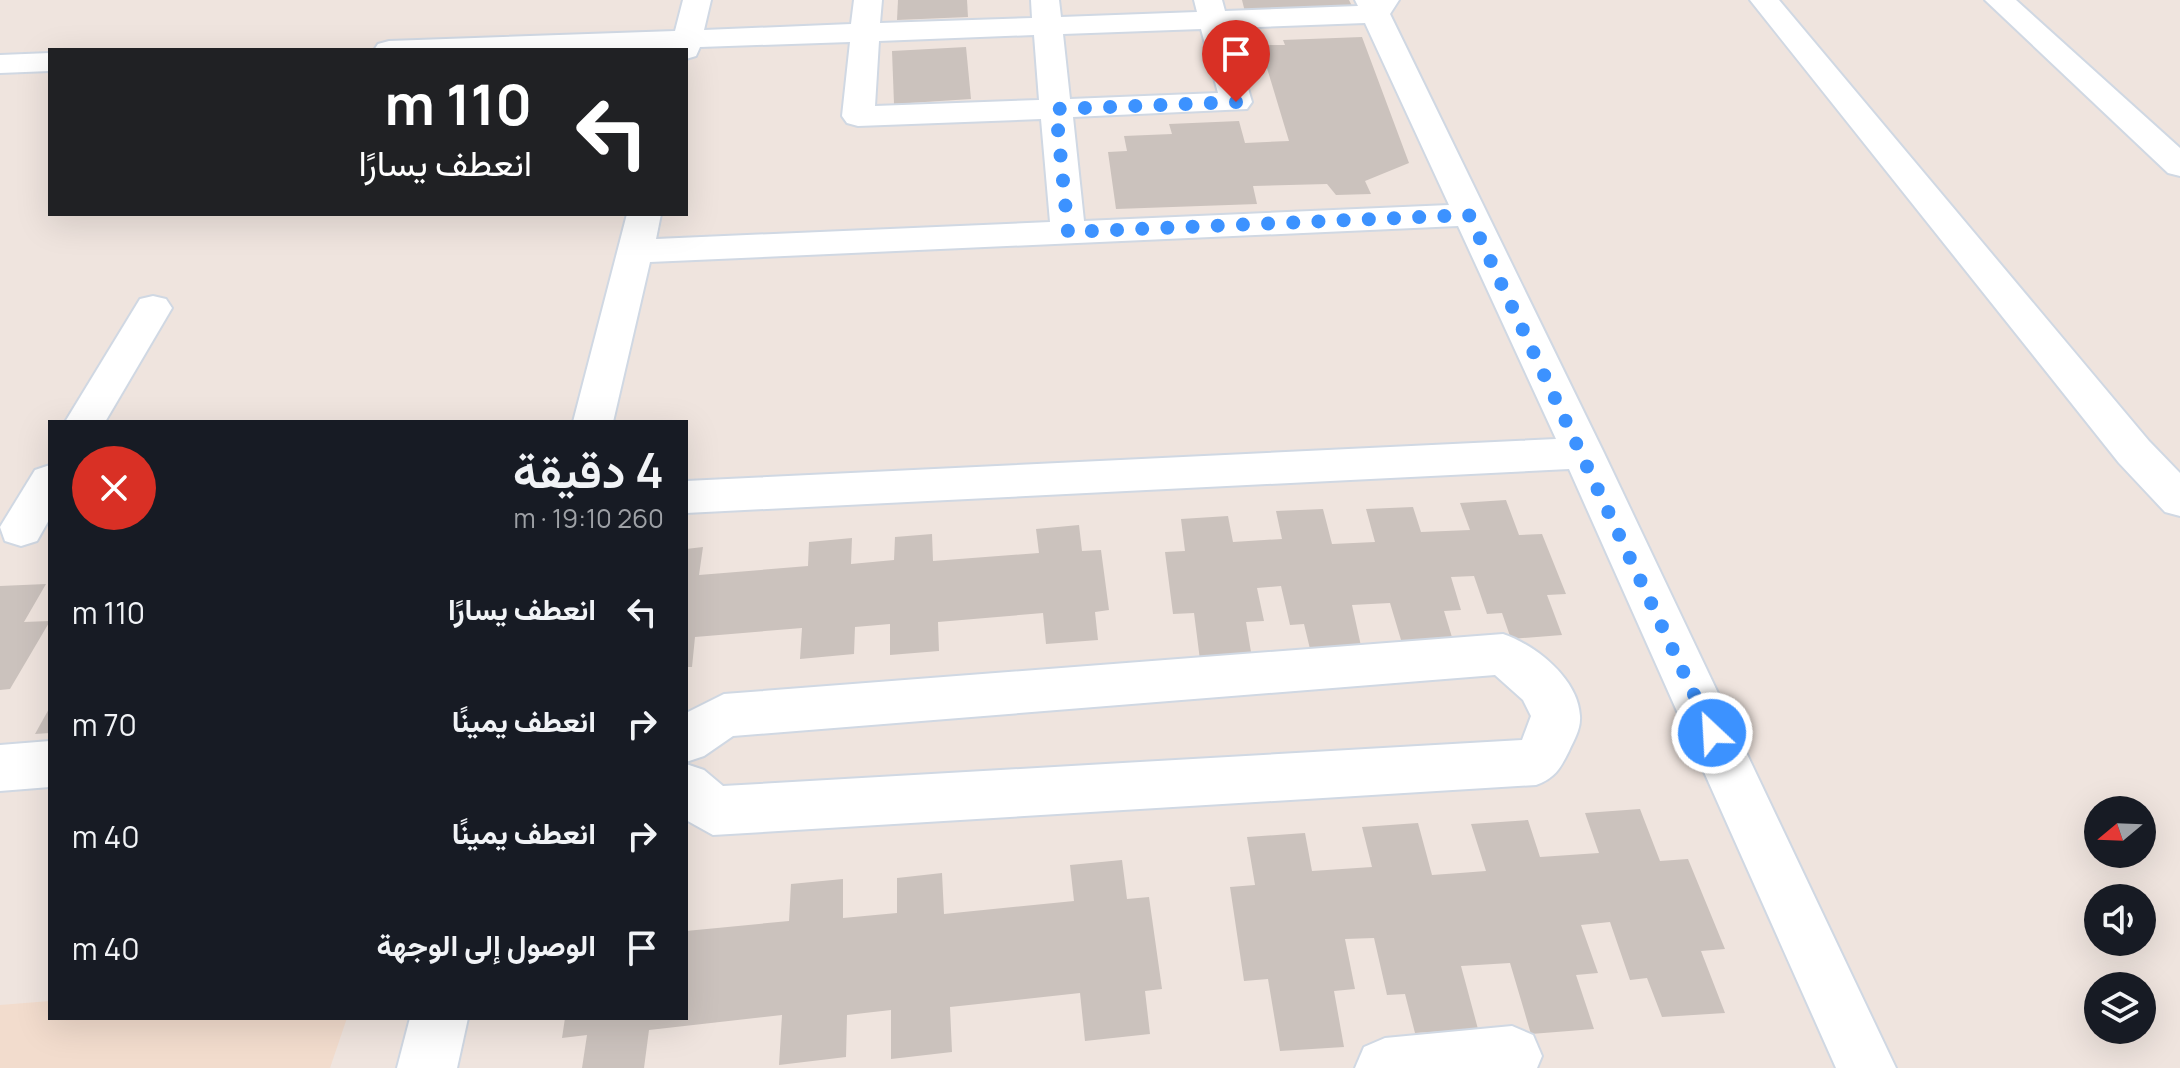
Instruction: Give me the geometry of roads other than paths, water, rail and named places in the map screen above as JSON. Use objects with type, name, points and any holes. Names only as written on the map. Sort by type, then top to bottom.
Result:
[{"type":"street","points":[[686,45],[697,0]]},
{"type":"street","points":[[868,0],[858,116],[1236,102],[1211,10]]},
{"type":"street","points":[[1764,0],[2134,452],[2180,500]]},
{"type":"street","points":[[1999,0],[2180,166]]},
{"type":"street","points":[[508,48],[686,45],[865,33],[1046,13],[1376,5],[1469,215],[1583,453],[1866,1068]]},
{"type":"street","points":[[1046,13],[1068,232]]},
{"type":"street","points":[[0,64],[48,62]]},
{"type":"street","points":[[635,251],[1469,215]]},
{"type":"street","points":[[593,420],[644,216]]},
{"type":"street","points":[[86,420],[153,308]]},
{"type":"street","points":[[688,497],[1583,453]]},
{"type":"street","points":[[24,529],[48,485]]},
{"type":"street","points":[[688,739],[724,715],[1503,654],[1541,686],[1551,700],[1555,726],[1536,762],[713,811],[688,789]]},
{"type":"street","points":[[0,768],[48,764]]},
{"type":"street","points":[[427,1068],[439,1020]]},
{"type":"street","points":[[1385,1068],[1512,1056]]}]
